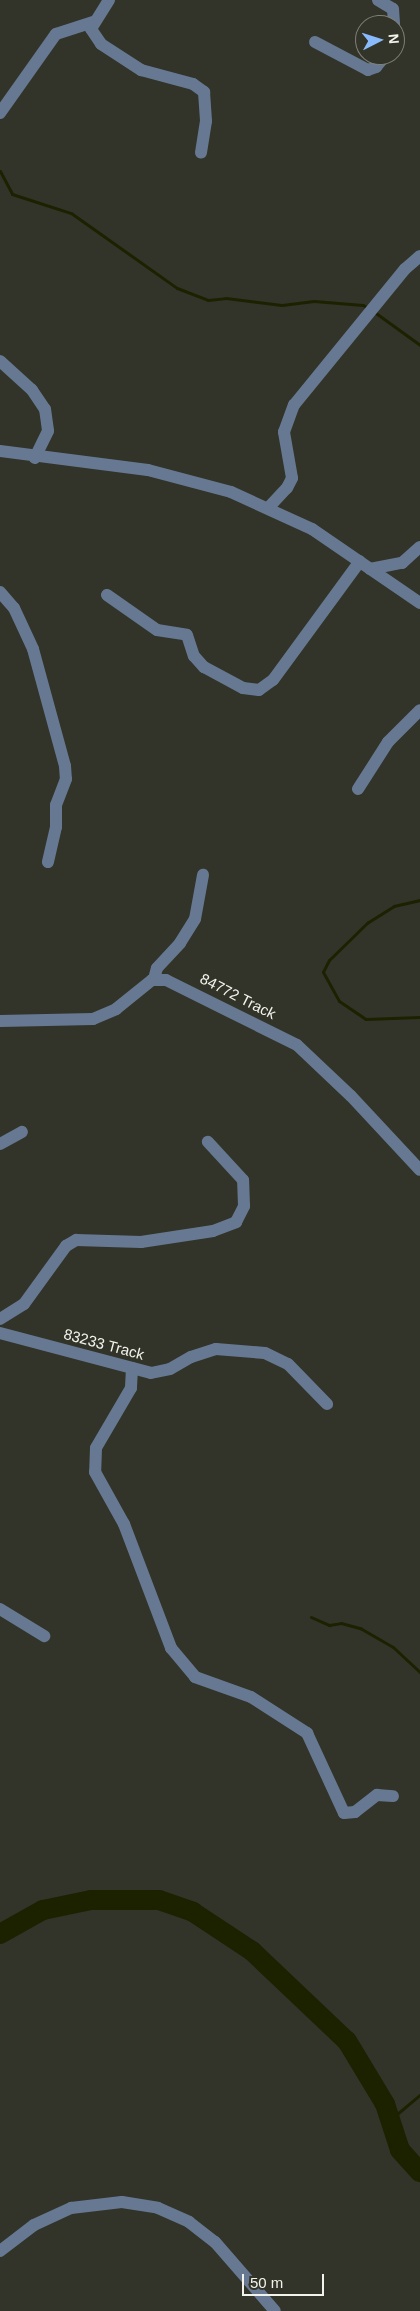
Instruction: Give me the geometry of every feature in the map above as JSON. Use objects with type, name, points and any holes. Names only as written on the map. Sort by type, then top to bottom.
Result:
[{"type":"street","points":[[109,0],[93,22],[91,29],[96,39],[141,70],[202,89],[206,120],[201,153]]},
{"type":"street","points":[[378,0],[393,9],[393,15]]},
{"type":"street","points":[[0,113],[56,34],[93,22]]},
{"type":"street","points":[[315,42],[355,63]]},
{"type":"street","points":[[359,65],[368,70],[378,65]]},
{"type":"street","points":[[269,507],[287,488],[292,478],[284,440],[294,405],[404,269],[420,256]]},
{"type":"street","points":[[0,361],[32,390],[48,416],[48,431],[35,458]]},
{"type":"street","points":[[0,451],[35,458],[157,472],[208,484],[269,507],[312,529],[420,603]]},
{"type":"street","points":[[107,595],[157,630],[187,635],[194,656],[204,667],[243,688],[258,690],[273,680],[365,565],[402,563],[420,547]]},
{"type":"street","points":[[0,592],[14,608],[33,649],[65,766],[66,779],[56,806],[56,828],[48,862]]},
{"type":"street","points":[[358,789],[388,742],[420,710]]},
{"type":"street","points":[[0,1021],[75,1021],[104,1016],[154,979],[157,968],[180,943],[195,919],[203,875]]},
{"type":"street","name":"84772 Track","points":[[154,979],[166,980],[204,996],[297,1045],[351,1096],[420,1170]]},
{"type":"street","points":[[0,1144],[22,1132]]},
{"type":"street","points":[[0,1319],[24,1304],[66,1246],[76,1240],[142,1242],[213,1231],[236,1222],[244,1206],[243,1180],[208,1142]]},
{"type":"street","name":"83233 Track","points":[[0,1333],[132,1368],[159,1373],[203,1352],[251,1350],[288,1364],[327,1404]]},
{"type":"street","points":[[132,1368],[130,1388],[96,1448],[95,1472],[124,1524],[170,1648],[195,1677],[252,1697],[308,1733],[344,1813],[355,1812],[376,1795],[393,1796]]},
{"type":"street","points":[[0,1609],[44,1636]]},
{"type":"street","points":[[0,2251],[34,2225],[71,2208],[122,2202],[158,2208],[189,2222],[215,2242],[275,2311]]},
{"type":"waterway","points":[[0,171],[12,194],[71,213],[177,288],[208,300],[226,298],[282,305],[314,301],[363,305],[368,308]]},
{"type":"waterway","points":[[373,311],[420,345]]},
{"type":"waterway","points":[[420,900],[394,906],[368,922],[329,960],[323,972],[339,1001],[366,1019],[420,1017]]},
{"type":"waterway","points":[[311,1617],[329,1625],[341,1623],[360,1628],[393,1647],[420,1672]]},
{"type":"waterway","points":[[0,1934],[43,1910],[91,1900],[159,1900],[193,1912],[252,1951],[347,2041],[385,2104],[400,2150],[420,2172]]},
{"type":"waterway","points":[[391,2119],[420,2095]]}]
